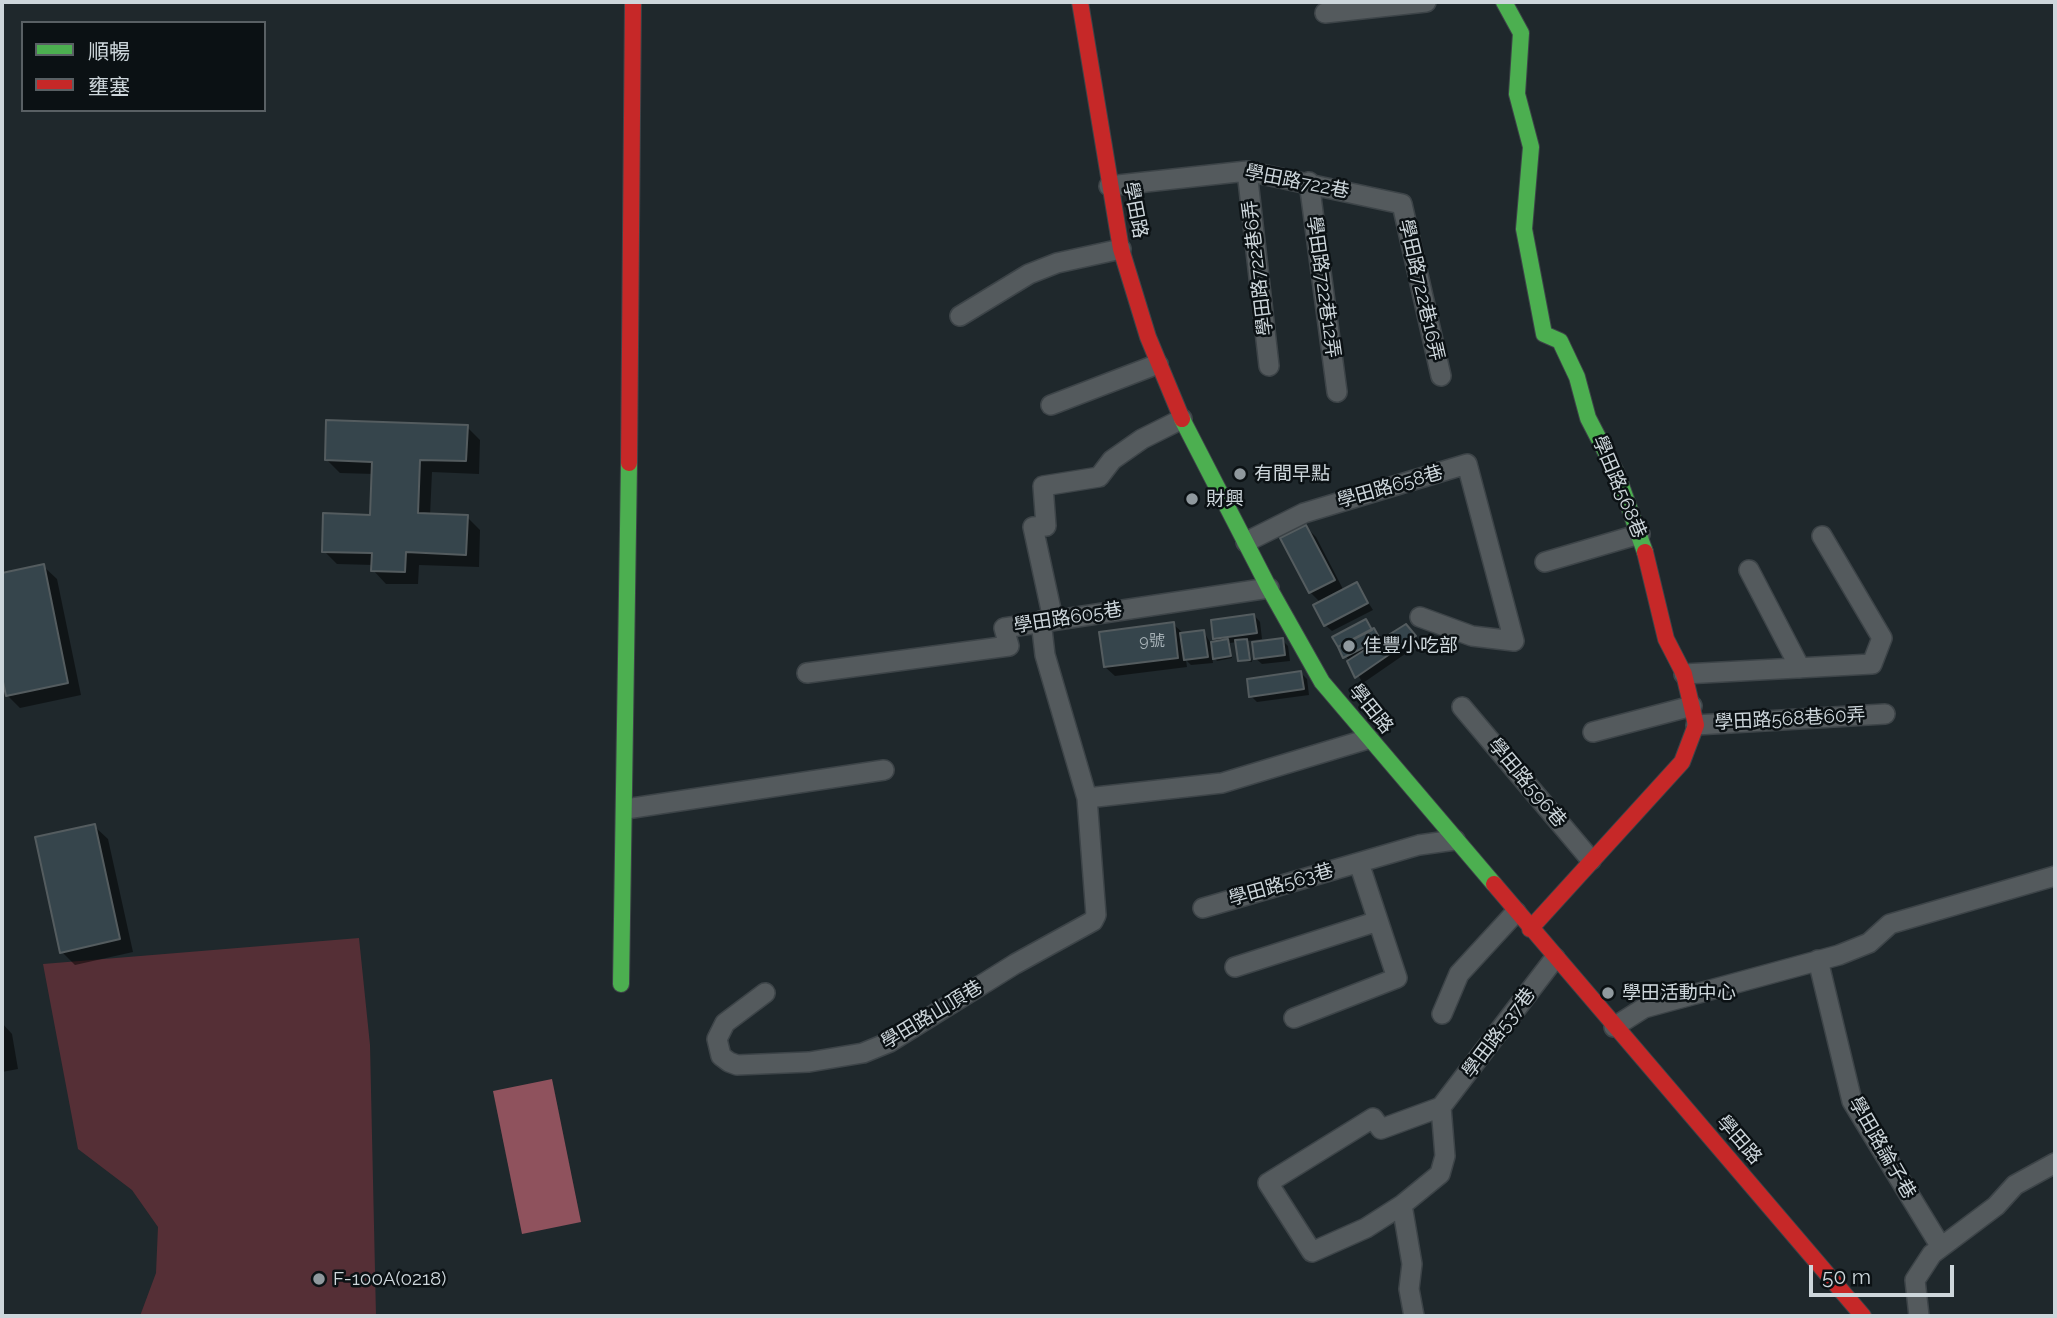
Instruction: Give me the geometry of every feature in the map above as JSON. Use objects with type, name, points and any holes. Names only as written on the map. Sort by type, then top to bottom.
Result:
[{"type":"street","points":[[621,984],[633,2]]},
{"type":"street","name":"學田路","points":[[1080,2],[1121,249],[1158,364],[1182,419],[1269,588],[1322,682],[1530,929],[1863,1316]]},
{"type":"street","points":[[1325,13],[1426,2]]},
{"type":"street","name":"學田路568巷","points":[[1504,2],[1521,33],[1517,94],[1531,147],[1530,187],[1524,229],[1544,334],[1560,341],[1577,377],[1588,418],[1617,474],[1640,534],[1666,639],[1684,674],[1694,715]]},
{"type":"street","name":"學田路722巷","points":[[1109,186],[1247,171],[1309,182],[1402,204]]},
{"type":"street","name":"學田路722巷6弄","points":[[1247,171],[1269,366]]},
{"type":"street","name":"學田路722巷12弄","points":[[1309,182],[1337,392]]},
{"type":"street","name":"學田路722巷16弄","points":[[1402,204],[1441,376]]},
{"type":"street","points":[[960,316],[1029,274],[1057,263],[1121,249]]},
{"type":"street","points":[[1051,405],[1158,364]]},
{"type":"street","name":"學田路山頂巷","points":[[765,993],[726,1024],[717,1039],[717,1048],[729,1062],[737,1065],[809,1062],[863,1053],[890,1042],[1015,964],[1086,926],[1096,915],[1087,798],[1045,654],[1047,620],[1032,527],[1046,526],[1043,486],[1099,477],[1112,460],[1142,439],[1182,419]]},
{"type":"street","name":"學田路658巷","points":[[1246,542],[1304,513],[1468,464],[1514,641],[1472,636],[1420,617]]},
{"type":"street","points":[[1545,562],[1640,534]]},
{"type":"street","points":[[1684,674],[1872,664],[1882,638],[1822,536]]},
{"type":"street","points":[[1749,570],[1800,668]]},
{"type":"street","name":"學田路605巷","points":[[807,673],[1009,646],[1004,628],[1269,588]]},
{"type":"street","name":"學田路596巷","points":[[1462,707],[1591,860]]},
{"type":"street","name":"學田路568巷60弄","points":[[1593,732],[1694,715],[1885,714]]},
{"type":"street","points":[[1530,929],[1682,762],[1694,715]]},
{"type":"street","points":[[1087,798],[1222,783],[1368,739]]},
{"type":"street","points":[[625,809],[884,770]]},
{"type":"street","name":"學田路563巷","points":[[1203,908],[1419,845],[1455,840]]},
{"type":"street","name":"學田路563巷","points":[[1294,1018],[1397,978],[1359,863]]},
{"type":"street","points":[[1614,1027],[1644,1008],[1818,960],[1869,943],[1890,924],[2055,876]]},
{"type":"street","points":[[1442,1014],[1459,974],[1516,912]]},
{"type":"street","points":[[1235,967],[1378,921]]},
{"type":"street","name":"學田路537巷","points":[[1441,1107],[1555,958]]},
{"type":"street","name":"學田路論子巷","points":[[1818,960],[1852,1101],[1941,1247]]},
{"type":"street","points":[[1441,1107],[1445,1156],[1440,1174],[1402,1205],[1366,1228],[1312,1252],[1268,1183],[1373,1118],[1381,1129],[1441,1107]]},
{"type":"street","points":[[1919,1316],[1915,1280],[1932,1254],[1996,1206],[2015,1185],[2055,1163]]},
{"type":"street","points":[[1402,1205],[1412,1264],[1409,1289],[1414,1316]]},
{"type":"shaded area","points":[[359,938],[370,1045],[376,1316],[140,1316],[156,1273],[158,1227],[132,1190],[78,1149],[43,964]]},
{"type":"shaded area","points":[[552,1079],[581,1222],[522,1234],[493,1091]]},
{"type":"building","points":[[326,420],[468,425],[466,461],[420,460],[418,513],[468,515],[466,555],[406,552],[405,572],[371,571],[372,553],[322,552],[323,513],[370,515],[372,462],[325,460]]},
{"type":"building","points":[[1306,525],[1335,580],[1309,593],[1280,538]]},
{"type":"building","points":[[44,564],[68,683],[6,696],[2,677],[2,573]]},
{"type":"building","points":[[1357,582],[1368,603],[1324,626],[1313,605]]},
{"type":"building","points":[[1254,614],[1257,633],[1213,639],[1211,620]]},
{"type":"building","points":[[1366,619],[1372,630],[1338,647],[1332,637]]},
{"type":"building","points":[[1174,622],[1178,658],[1104,667],[1099,632]]},
{"type":"building","points":[[1406,624],[1416,636],[1355,678],[1347,661]]},
{"type":"building","points":[[1374,628],[1380,639],[1343,658],[1338,647]]},
{"type":"building","points":[[1204,630],[1208,657],[1184,660],[1180,633]]},
{"type":"building","points":[[1283,638],[1285,655],[1254,659],[1252,642]]},
{"type":"building","points":[[1228,639],[1231,656],[1213,659],[1211,642]]},
{"type":"building","points":[[1247,639],[1250,660],[1238,661],[1235,640]]},
{"type":"building","points":[[1301,671],[1304,689],[1249,697],[1247,679]]},
{"type":"building","points":[[95,824],[120,939],[60,953],[35,837]]},
{"type":"traffic: fast","points":[[1504,2],[1521,33],[1517,94],[1531,147],[1524,229],[1544,334],[1560,341],[1577,377],[1588,418],[1617,474],[1645,552]]},
{"type":"traffic: fast","points":[[1182,419],[1269,588],[1322,682],[1494,884]]},
{"type":"traffic: fast","points":[[621,984],[629,463]]},
{"type":"traffic: jam","points":[[629,463],[633,2]]},
{"type":"traffic: jam","points":[[1080,2],[1121,249],[1148,337],[1182,419]]},
{"type":"traffic: jam","points":[[1530,929],[1682,762],[1696,725],[1684,674],[1666,639],[1645,552]]},
{"type":"traffic: jam","points":[[1494,884],[1863,1316]]},
{"type":"place","name":"有間早點","points":[[1240,474]]},
{"type":"place","name":"財興","points":[[1192,499]]},
{"type":"place","name":"佳豐小吃部","points":[[1349,646]]},
{"type":"place","name":"學田活動中心","points":[[1608,993]]},
{"type":"place","name":"F-100A(0218)","points":[[319,1279]]}]
